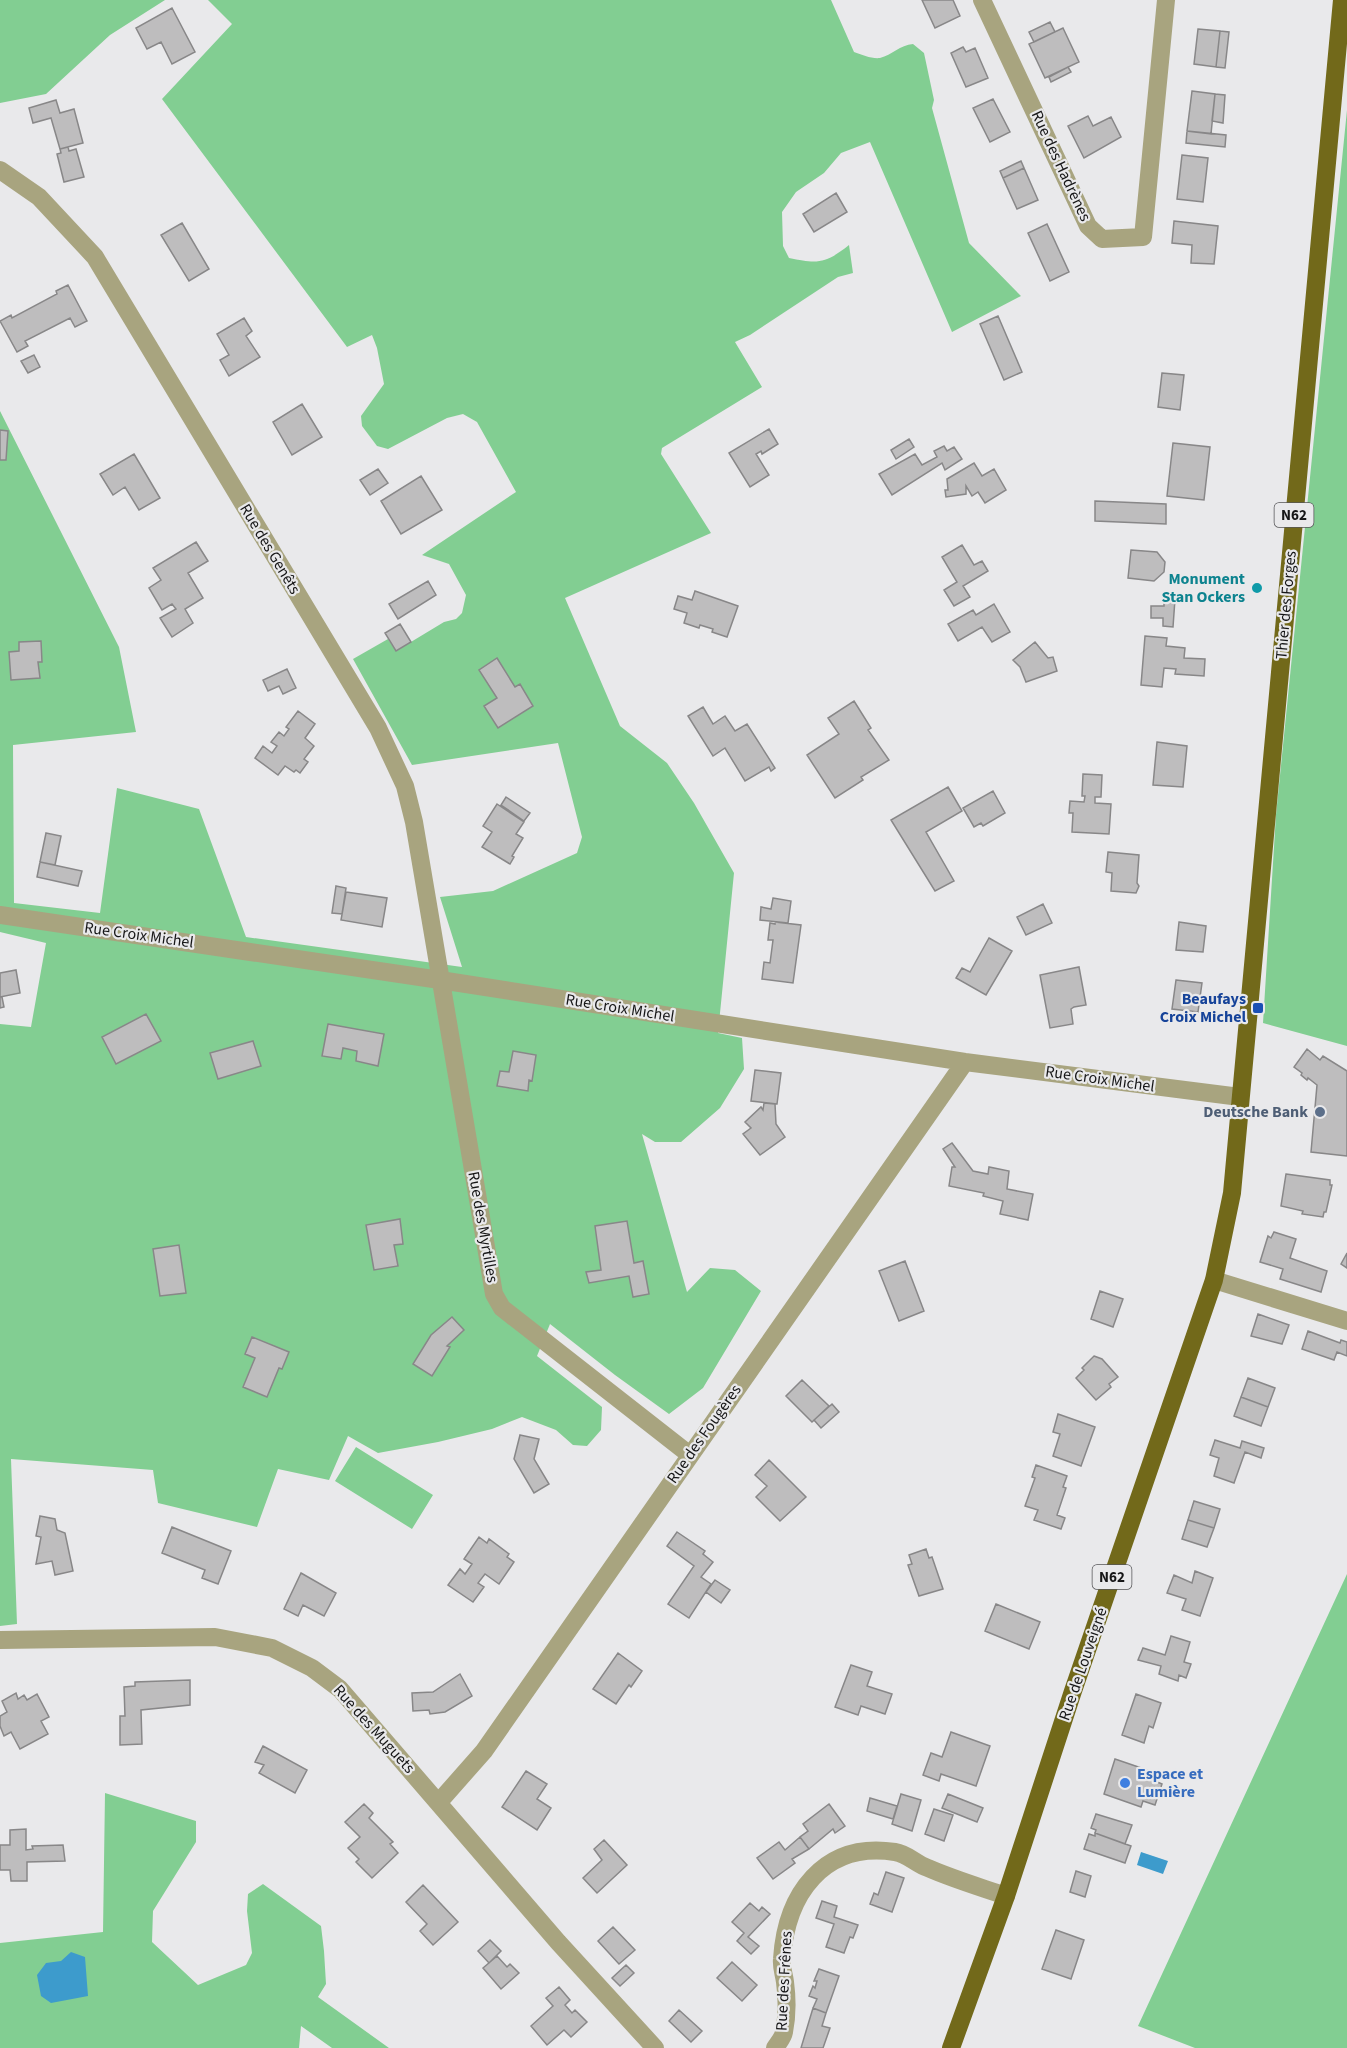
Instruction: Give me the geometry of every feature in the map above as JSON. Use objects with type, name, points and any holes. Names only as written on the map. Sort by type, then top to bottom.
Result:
[{"type":"main road","name":"Thier des Forges","points":[[1240,1097],[1342,0]]},
{"type":"main road","name":"Rue de Louveigné","points":[[951,2048],[1006,1896],[1073,1691],[1214,1280],[1232,1193],[1240,1097]]},
{"type":"street","name":"Rue des Hadrènes","points":[[982,0],[1088,226],[1102,239],[1143,237],[1166,0]]},
{"type":"street","name":"Rue des Genêts","points":[[0,170],[39,197],[95,256],[378,728],[405,786],[414,822],[440,980]]},
{"type":"street","name":"Rue Croix Michel","points":[[0,915],[440,980],[965,1062],[1240,1097]]},
{"type":"street","name":"Rue des Myrtilles","points":[[440,980],[494,1294],[502,1308],[690,1455]]},
{"type":"street","name":"Rue des Fougères","points":[[439,1802],[484,1751],[965,1062]]},
{"type":"street","points":[[1214,1280],[1347,1321]]},
{"type":"street","name":"Rue des Muguets","points":[[0,1640],[215,1637],[272,1648],[312,1668],[340,1689],[569,1953],[655,2048]]},
{"type":"street","name":"Rue des Frênes","points":[[775,2048],[784,2034],[786,1996],[782,1962],[785,1929],[802,1888],[822,1868],[848,1856],[869,1851],[894,1852],[907,1856],[925,1868],[1006,1896]]},
{"type":"green space","points":[[0,0],[165,0],[110,35],[46,94],[0,103]]},
{"type":"green space","points":[[208,0],[831,0],[854,52],[880,58],[913,44],[924,53],[934,100],[932,108],[969,243],[1021,296],[952,332],[870,142],[841,153],[824,173],[796,192],[782,212],[783,246],[789,258],[814,262],[834,256],[849,245],[853,273],[838,277],[750,335],[735,342],[762,387],[662,448],[661,454],[711,533],[565,598],[620,726],[667,763],[694,803],[734,873],[718,1033],[742,1038],[744,1069],[720,1108],[681,1142],[655,1142],[642,1134],[687,1292],[710,1268],[735,1270],[761,1291],[703,1388],[669,1414],[550,1324],[537,1356],[602,1407],[601,1430],[587,1446],[573,1445],[556,1430],[522,1417],[492,1429],[378,1453],[348,1436],[329,1480],[278,1469],[257,1527],[158,1503],[153,1470],[11,1459],[17,1624],[0,1626],[0,1024],[31,1027],[46,943],[0,932],[0,411],[119,647],[136,732],[13,745],[14,903],[100,913],[117,788],[199,809],[246,937],[462,967],[440,897],[493,891],[577,853],[582,837],[558,743],[412,765],[353,659],[388,639],[396,651],[444,622],[456,619],[462,613],[466,595],[449,564],[422,555],[516,492],[477,422],[463,414],[447,418],[388,449],[377,446],[362,426],[361,416],[384,384],[372,335],[347,347],[162,99],[232,24]]},
{"type":"green space","points":[[1347,110],[1347,1046],[1263,1023],[1276,815]]},
{"type":"green space","points":[[356,1447],[433,1495],[412,1529],[335,1481]]},
{"type":"green space","points":[[1347,1574],[1347,2048],[1195,2048],[1138,2026]]},
{"type":"green space","points":[[105,1793],[196,1821],[196,1842],[153,1911],[152,1942],[198,1985],[246,1965],[252,1953],[247,1911],[248,1894],[263,1884],[321,1926],[326,1984],[318,1997],[389,2048],[332,2048],[301,2026],[299,2048],[0,2048],[0,1943],[103,1932]]},
{"type":"water","points":[[1141,1852],[1168,1861],[1163,1874],[1137,1865]]},
{"type":"water","points":[[71,1952],[85,1957],[88,1996],[51,2003],[41,1996],[37,1975],[46,1963],[61,1961]]},
{"type":"building","points":[[922,0],[953,0],[960,16],[935,28]]},
{"type":"building","points":[[172,8],[195,52],[172,64],[161,42],[147,49],[136,28]]},
{"type":"building","points":[[1050,22],[1055,32],[1034,42],[1029,32]]},
{"type":"building","points":[[1063,28],[1079,62],[1045,78],[1029,44]]},
{"type":"building","points":[[1198,29],[1220,31],[1216,67],[1194,64]]},
{"type":"building","points":[[1220,31],[1229,32],[1225,68],[1216,67]]},
{"type":"building","points":[[963,47],[966,52],[975,48],[988,78],[966,87],[951,53]]},
{"type":"building","points":[[1068,67],[1071,72],[1051,82],[1049,77]]},
{"type":"building","points":[[1192,91],[1215,94],[1211,134],[1187,131]]},
{"type":"building","points":[[1215,94],[1225,95],[1223,123],[1212,121]]},
{"type":"building","points":[[993,99],[1010,132],[990,142],[973,108]]},
{"type":"building","points":[[56,100],[60,113],[74,109],[83,143],[60,149],[51,118],[33,123],[29,108]]},
{"type":"building","points":[[1088,116],[1093,126],[1111,117],[1121,137],[1084,158],[1068,126]]},
{"type":"building","points":[[1187,131],[1226,135],[1225,147],[1186,143]]},
{"type":"building","points":[[68,147],[69,151],[76,149],[84,177],[64,182],[57,154],[61,153],[60,149]]},
{"type":"building","points":[[1182,155],[1208,158],[1203,202],[1177,199]]},
{"type":"building","points":[[1021,161],[1024,168],[1003,178],[1000,171]]},
{"type":"building","points":[[1024,168],[1038,200],[1017,209],[1003,178]]},
{"type":"building","points":[[836,193],[847,212],[814,232],[803,214]]},
{"type":"building","points":[[1174,221],[1218,226],[1214,264],[1191,263],[1192,245],[1172,243]]},
{"type":"building","points":[[182,223],[209,269],[189,281],[161,235]]},
{"type":"building","points":[[1047,224],[1069,272],[1050,281],[1028,233]]},
{"type":"building","points":[[68,285],[87,321],[75,327],[70,318],[25,341],[28,346],[17,352],[0,321],[11,315],[12,318],[57,294],[56,291]]},
{"type":"building","points":[[998,316],[1022,372],[1004,380],[980,324]]},
{"type":"building","points":[[244,318],[252,331],[246,336],[260,357],[229,376],[220,360],[229,355],[217,334]]},
{"type":"building","points":[[34,355],[40,367],[28,373],[21,361]]},
{"type":"building","points":[[1162,373],[1184,375],[1180,410],[1158,407]]},
{"type":"building","points":[[302,404],[322,437],[292,455],[273,422]]},
{"type":"building","points":[[769,429],[778,444],[762,454],[761,451],[756,454],[769,475],[750,487],[729,453]]},
{"type":"building","points":[[0,430],[8,431],[6,460],[0,460]]},
{"type":"building","points":[[909,439],[914,447],[896,459],[891,450]]},
{"type":"building","points":[[1173,443],[1210,447],[1204,500],[1167,496]]},
{"type":"building","points":[[944,446],[947,451],[954,447],[962,459],[945,470],[942,463],[892,495],[879,474],[915,454],[922,465],[937,457],[934,451]]},
{"type":"building","points":[[134,454],[160,498],[139,510],[125,487],[113,495],[100,474]]},
{"type":"building","points":[[974,463],[982,476],[994,469],[1006,490],[985,503],[978,492],[972,496],[966,486],[966,494],[946,497],[947,479]]},
{"type":"building","points":[[378,469],[388,483],[370,495],[360,480]]},
{"type":"building","points":[[421,476],[442,510],[401,534],[381,501]]},
{"type":"building","points":[[1095,501],[1166,504],[1166,524],[1095,521]]},
{"type":"building","points":[[196,542],[208,561],[188,573],[203,598],[185,609],[193,623],[172,637],[160,618],[176,609],[172,604],[162,610],[149,588],[161,580],[153,568]]},
{"type":"building","points":[[962,545],[974,565],[982,561],[988,571],[963,586],[970,597],[954,606],[944,590],[957,582],[942,557]]},
{"type":"building","points":[[1131,550],[1157,552],[1165,562],[1164,572],[1154,581],[1128,578]]},
{"type":"building","points":[[428,581],[436,595],[398,619],[389,604]]},
{"type":"building","points":[[695,591],[738,606],[727,637],[712,632],[713,629],[700,625],[699,628],[684,623],[687,613],[674,609],[678,596],[692,600]]},
{"type":"building","points":[[1164,598],[1175,599],[1173,627],[1163,626],[1163,618],[1151,618],[1151,606],[1164,606]]},
{"type":"building","points":[[994,604],[1010,632],[992,642],[982,627],[958,641],[948,624],[973,610],[976,615]]},
{"type":"building","points":[[400,624],[411,642],[396,651],[385,633]]},
{"type":"building","points":[[1145,636],[1167,638],[1166,646],[1185,648],[1184,658],[1205,659],[1204,676],[1175,674],[1176,669],[1164,668],[1162,687],[1141,685]]},
{"type":"building","points":[[41,641],[42,662],[38,662],[40,678],[11,680],[9,652],[19,651],[19,642]]},
{"type":"building","points":[[1035,642],[1048,658],[1053,657],[1057,671],[1026,682],[1020,667],[1013,660]]},
{"type":"building","points":[[497,658],[515,687],[520,684],[533,706],[498,728],[484,706],[497,698],[479,670]]},
{"type":"building","points":[[287,669],[296,688],[283,694],[279,686],[268,691],[263,680]]},
{"type":"building","points":[[854,701],[871,728],[868,730],[889,760],[861,777],[863,780],[835,798],[807,755],[839,734],[828,718]]},
{"type":"building","points":[[703,707],[713,724],[725,716],[735,731],[747,724],[775,768],[771,771],[769,767],[745,781],[725,748],[713,756],[688,716]]},
{"type":"building","points":[[298,711],[315,724],[305,738],[314,746],[304,759],[308,762],[300,773],[285,766],[278,775],[255,758],[263,746],[272,753],[277,746],[271,742],[279,732],[284,736],[289,729],[286,727]]},
{"type":"building","points":[[1157,742],[1187,746],[1183,787],[1153,785]]},
{"type":"building","points":[[1083,774],[1102,775],[1101,797],[1095,797],[1095,803],[1111,804],[1109,834],[1072,832],[1073,813],[1069,813],[1070,801],[1084,802]]},
{"type":"building","points":[[948,787],[962,811],[926,832],[954,881],[935,891],[891,820]]},
{"type":"building","points":[[993,791],[1005,813],[983,826],[981,823],[974,827],[963,808]]},
{"type":"building","points":[[506,797],[530,813],[524,821],[501,805]]},
{"type":"building","points":[[497,804],[524,822],[516,834],[523,838],[510,864],[482,847],[492,832],[483,826]]},
{"type":"building","points":[[46,833],[61,836],[55,865],[40,862]]},
{"type":"building","points":[[1108,852],[1139,855],[1137,883],[1139,886],[1136,893],[1111,891],[1112,873],[1106,872]]},
{"type":"building","points":[[40,862],[82,871],[78,886],[37,877]]},
{"type":"building","points":[[336,886],[346,888],[342,914],[332,913]]},
{"type":"building","points":[[346,892],[387,898],[382,927],[341,920]]},
{"type":"building","points":[[773,898],[791,901],[788,923],[760,920],[761,907],[771,909]]},
{"type":"building","points":[[1043,904],[1052,923],[1026,935],[1017,917]]},
{"type":"building","points":[[775,922],[801,925],[793,983],[762,979],[764,962],[770,963],[773,940],[768,940],[770,923],[775,924]]},
{"type":"building","points":[[1179,922],[1206,926],[1203,952],[1176,950]]},
{"type":"building","points":[[989,938],[1012,951],[986,995],[956,978],[962,968],[970,972]]},
{"type":"building","points":[[1079,967],[1086,1005],[1071,1009],[1073,1024],[1050,1028],[1040,975]]},
{"type":"building","points":[[16,970],[20,993],[0,997],[0,973]]},
{"type":"building","points":[[1176,980],[1202,983],[1198,1012],[1172,1009]]},
{"type":"building","points":[[0,997],[2,997],[4,1007],[0,1008]]},
{"type":"building","points":[[146,1014],[161,1041],[116,1064],[102,1037]]},
{"type":"building","points":[[328,1024],[384,1034],[378,1066],[356,1061],[357,1051],[343,1048],[341,1059],[322,1056]]},
{"type":"building","points":[[253,1041],[261,1066],[218,1079],[210,1053]]},
{"type":"building","points":[[1307,1049],[1320,1060],[1323,1056],[1347,1071],[1347,1156],[1311,1152],[1317,1085],[1308,1078],[1307,1080],[1294,1067]]},
{"type":"building","points":[[513,1051],[536,1055],[528,1091],[497,1086],[500,1071],[509,1072]]},
{"type":"building","points":[[755,1070],[781,1073],[777,1104],[751,1101]]},
{"type":"building","points":[[764,1103],[775,1104],[776,1124],[785,1137],[760,1155],[743,1134],[751,1128],[745,1122],[761,1107],[763,1110]]},
{"type":"building","points":[[952,1143],[973,1171],[988,1174],[989,1167],[1009,1171],[1007,1189],[1033,1194],[1028,1220],[1000,1214],[1003,1201],[983,1196],[984,1193],[949,1186],[952,1167],[955,1167],[943,1149]]},
{"type":"building","points":[[1286,1174],[1330,1180],[1330,1185],[1332,1185],[1323,1217],[1302,1214],[1303,1211],[1281,1206]]},
{"type":"building","points":[[400,1219],[403,1244],[394,1245],[398,1266],[374,1270],[366,1225]]},
{"type":"building","points":[[627,1221],[634,1263],[643,1261],[649,1294],[633,1297],[629,1276],[589,1283],[586,1272],[601,1270],[595,1226]]},
{"type":"building","points":[[1274,1232],[1296,1239],[1290,1258],[1327,1271],[1321,1292],[1280,1279],[1283,1269],[1260,1262],[1268,1236],[1271,1238]]},
{"type":"building","points":[[179,1245],[186,1293],[160,1296],[153,1249]]},
{"type":"building","points":[[1347,1253],[1347,1268],[1341,1264]]},
{"type":"building","points":[[905,1261],[924,1311],[899,1321],[879,1271]]},
{"type":"building","points":[[1100,1291],[1123,1299],[1113,1327],[1091,1319]]},
{"type":"building","points":[[1258,1314],[1289,1325],[1282,1344],[1251,1336]]},
{"type":"building","points":[[452,1317],[464,1330],[447,1346],[450,1347],[432,1376],[413,1364],[431,1335]]},
{"type":"building","points":[[1308,1331],[1340,1343],[1341,1340],[1347,1342],[1347,1356],[1337,1352],[1334,1360],[1302,1349]]},
{"type":"building","points":[[252,1337],[289,1352],[282,1369],[279,1368],[267,1397],[243,1387],[255,1358],[245,1354]]},
{"type":"building","points":[[1094,1356],[1102,1359],[1118,1377],[1109,1384],[1111,1387],[1096,1400],[1076,1378]]},
{"type":"building","points":[[1248,1378],[1275,1388],[1268,1407],[1241,1397]]},
{"type":"building","points":[[802,1380],[829,1406],[812,1422],[786,1396]]},
{"type":"building","points":[[1241,1397],[1268,1407],[1261,1426],[1234,1416]]},
{"type":"building","points":[[832,1404],[839,1412],[821,1428],[814,1420]]},
{"type":"building","points":[[1058,1414],[1095,1427],[1081,1466],[1053,1456],[1060,1434],[1053,1432]]},
{"type":"building","points":[[520,1435],[539,1439],[534,1459],[549,1484],[534,1493],[514,1459]]},
{"type":"building","points":[[1215,1440],[1240,1448],[1242,1441],[1264,1448],[1261,1458],[1245,1452],[1234,1483],[1214,1476],[1219,1458],[1210,1455]]},
{"type":"building","points":[[769,1460],[806,1497],[780,1521],[756,1497],[767,1486],[755,1475]]},
{"type":"building","points":[[1036,1465],[1067,1476],[1063,1487],[1066,1488],[1057,1515],[1065,1518],[1061,1529],[1034,1520],[1038,1510],[1025,1506],[1035,1478],[1032,1477]]},
{"type":"building","points":[[1194,1501],[1220,1509],[1214,1528],[1188,1520]]},
{"type":"building","points":[[40,1516],[55,1519],[57,1530],[65,1533],[73,1571],[55,1575],[52,1561],[36,1564],[41,1537],[36,1536]]},
{"type":"building","points":[[1188,1520],[1214,1528],[1207,1547],[1182,1539]]},
{"type":"building","points":[[172,1527],[231,1551],[218,1584],[202,1578],[205,1570],[162,1553]]},
{"type":"building","points":[[677,1532],[705,1551],[703,1554],[713,1562],[701,1577],[711,1584],[689,1618],[668,1604],[694,1566],[667,1546]]},
{"type":"building","points":[[479,1537],[487,1543],[489,1539],[509,1554],[507,1557],[514,1562],[499,1584],[485,1574],[478,1583],[484,1587],[473,1602],[448,1585],[460,1569],[465,1574],[472,1564],[464,1559]]},
{"type":"building","points":[[926,1549],[929,1558],[932,1557],[943,1589],[919,1596],[908,1565],[912,1564],[909,1555]]},
{"type":"building","points":[[1195,1571],[1213,1578],[1200,1616],[1182,1610],[1186,1599],[1167,1593],[1174,1575],[1192,1583]]},
{"type":"building","points":[[301,1573],[336,1593],[324,1616],[303,1605],[298,1616],[284,1609]]},
{"type":"building","points":[[715,1580],[730,1590],[721,1603],[706,1592]]},
{"type":"building","points":[[996,1604],[1040,1622],[1029,1649],[985,1631]]},
{"type":"building","points":[[1171,1636],[1190,1642],[1184,1662],[1191,1664],[1186,1678],[1179,1675],[1178,1681],[1159,1674],[1161,1666],[1138,1660],[1143,1648],[1165,1655]]},
{"type":"building","points":[[618,1653],[642,1671],[616,1704],[593,1689]]},
{"type":"building","points":[[851,1665],[872,1672],[867,1686],[892,1694],[885,1714],[861,1706],[858,1715],[835,1707]]},
{"type":"building","points":[[460,1674],[472,1696],[445,1712],[430,1714],[429,1710],[413,1711],[412,1693],[433,1692]]},
{"type":"building","points":[[190,1680],[190,1705],[141,1710],[142,1744],[120,1745],[120,1716],[125,1716],[124,1687],[135,1686],[135,1682]]},
{"type":"building","points":[[16,1693],[18,1699],[24,1695],[27,1700],[37,1694],[49,1717],[41,1721],[48,1734],[20,1749],[11,1732],[4,1736],[0,1726],[0,1716],[7,1712],[2,1701]]},
{"type":"building","points":[[1136,1694],[1161,1703],[1153,1728],[1149,1726],[1144,1743],[1122,1735]]},
{"type":"building","points":[[951,1732],[990,1746],[976,1786],[941,1774],[939,1781],[923,1775],[931,1753],[942,1757]]},
{"type":"building","points":[[263,1746],[307,1770],[295,1793],[259,1773],[264,1765],[255,1762]]},
{"type":"building","points":[[1115,1759],[1153,1772],[1150,1779],[1162,1784],[1155,1805],[1143,1801],[1141,1807],[1104,1794]]},
{"type":"building","points":[[526,1771],[547,1784],[537,1799],[551,1808],[537,1830],[502,1807]]},
{"type":"building","points":[[901,1794],[921,1800],[912,1831],[892,1824]]},
{"type":"building","points":[[948,1794],[983,1808],[977,1822],[942,1808]]},
{"type":"building","points":[[870,1798],[897,1806],[893,1819],[867,1811]]},
{"type":"building","points":[[364,1804],[373,1813],[369,1818],[393,1842],[390,1844],[398,1853],[372,1878],[356,1862],[359,1859],[348,1848],[360,1837],[345,1822]]},
{"type":"building","points":[[829,1804],[845,1826],[835,1833],[833,1829],[809,1849],[800,1837],[808,1831],[803,1824]]},
{"type":"building","points":[[934,1809],[953,1815],[944,1841],[925,1834]]},
{"type":"building","points":[[1096,1814],[1132,1825],[1125,1844],[1095,1833],[1096,1830],[1091,1828]]},
{"type":"building","points":[[26,1829],[26,1850],[33,1849],[32,1846],[63,1845],[65,1861],[27,1862],[27,1881],[11,1881],[10,1870],[0,1870],[0,1845],[10,1845],[10,1830]]},
{"type":"building","points":[[1095,1833],[1131,1846],[1125,1863],[1084,1849],[1089,1834],[1095,1836]]},
{"type":"building","points":[[800,1837],[809,1849],[792,1859],[795,1863],[773,1879],[757,1858],[779,1842],[785,1850]]},
{"type":"building","points":[[604,1840],[627,1865],[597,1893],[583,1878],[602,1860],[594,1849]]},
{"type":"building","points":[[1076,1871],[1091,1876],[1085,1897],[1070,1892]]},
{"type":"building","points":[[886,1872],[904,1878],[892,1912],[870,1904],[874,1893],[878,1895]]},
{"type":"building","points":[[423,1885],[458,1922],[433,1945],[420,1931],[427,1924],[406,1902]]},
{"type":"building","points":[[822,1901],[837,1906],[834,1917],[858,1925],[844,1953],[826,1947],[834,1924],[816,1918]]},
{"type":"building","points":[[750,1903],[759,1911],[762,1907],[770,1914],[748,1937],[759,1946],[751,1954],[737,1941],[744,1933],[732,1922]]},
{"type":"building","points":[[613,1927],[635,1950],[619,1964],[598,1941]]},
{"type":"building","points":[[1056,1930],[1084,1940],[1071,1979],[1042,1969]]},
{"type":"building","points":[[490,1940],[501,1951],[489,1963],[478,1951]]},
{"type":"building","points":[[497,1956],[507,1967],[510,1964],[519,1973],[501,1989],[483,1968]]},
{"type":"building","points":[[732,1962],[757,1985],[742,2001],[717,1978]]},
{"type":"building","points":[[626,1965],[634,1973],[620,1986],[612,1978]]},
{"type":"building","points":[[819,1969],[839,1976],[826,2013],[813,2008],[817,1999],[809,1996],[813,1986],[815,1988],[817,1981],[814,1981]]},
{"type":"building","points":[[559,1987],[570,2000],[565,2005],[572,2013],[575,2010],[587,2022],[571,2037],[564,2030],[547,2045],[531,2026],[553,2006],[546,1998]]},
{"type":"building","points":[[813,2008],[826,2013],[822,2026],[830,2028],[823,2048],[801,2048]]},
{"type":"building","points":[[679,2010],[702,2031],[691,2042],[669,2021]]},
{"type":"place","name":"Monument Stan Ockers","points":[[1257,588]]},
{"type":"place","name":"Beaufays Croix Michel","points":[[1258,1008]]},
{"type":"place","name":"Deutsche Bank","points":[[1320,1112]]},
{"type":"place","name":"Espace et Lumière","points":[[1125,1783]]}]
